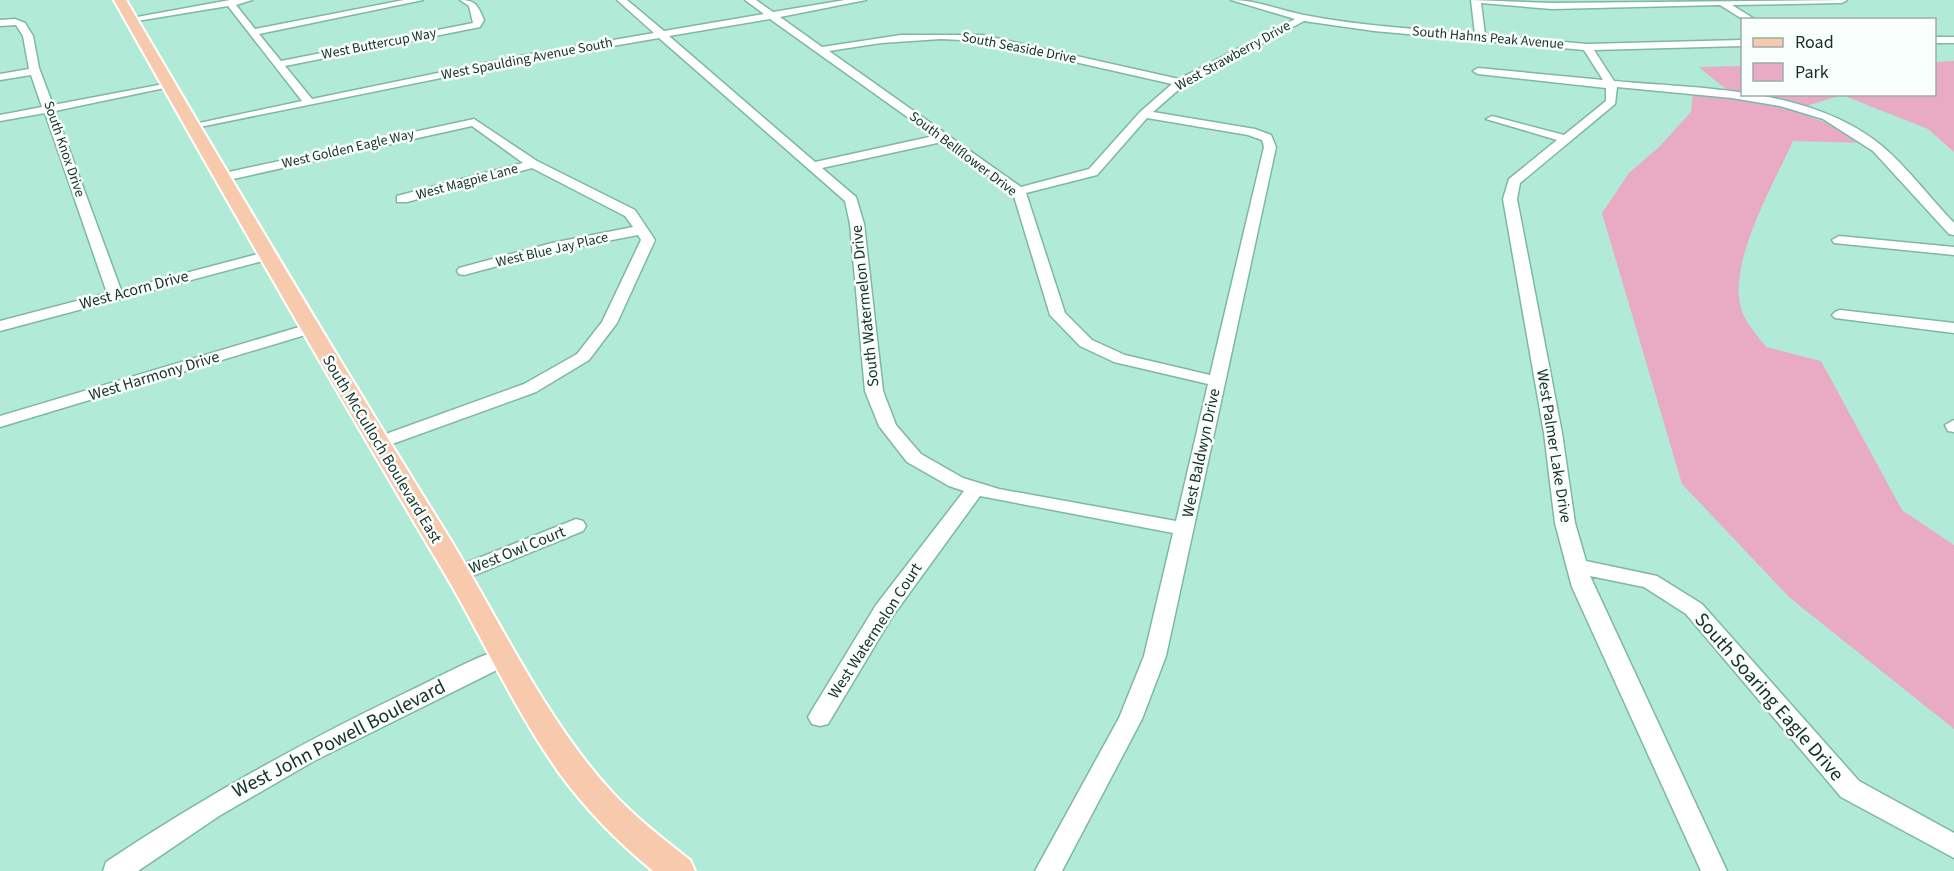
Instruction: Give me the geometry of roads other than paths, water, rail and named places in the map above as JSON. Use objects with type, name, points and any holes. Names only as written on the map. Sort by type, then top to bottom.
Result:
[{"type":"main road","name":"South McCulloch Boulevard East","points":[[125,10],[269,255],[309,329],[458,574],[545,726],[584,783],[630,831],[678,871]]},
{"type":"street","points":[[125,10],[247,0]]},
{"type":"street","points":[[253,32],[418,0]]},
{"type":"street","name":"West Buttercup Way","points":[[280,64],[477,25],[479,20],[472,5],[465,0]]},
{"type":"street","name":"South Watermelon Drive","points":[[622,0],[850,201],[857,224],[874,391],[888,426],[914,458],[934,471],[975,489],[1019,500],[1185,529]]},
{"type":"street","name":"South Bellflower Drive","points":[[750,0],[1019,191],[1058,315],[1086,343],[1120,359],[1215,381]]},
{"type":"street","name":"West Spaulding Avenue South","points":[[194,127],[520,59],[861,0]]},
{"type":"street","name":"South Hahns Peak Avenue","points":[[1236,0],[1260,2],[1303,18],[1374,28],[1587,46],[1741,43]]},
{"type":"street","points":[[1480,37],[1478,0],[1552,6],[1601,3],[1840,1]]},
{"type":"street","points":[[230,3],[309,103]]},
{"type":"street","points":[[1723,3],[1749,18]]},
{"type":"street","name":"West Strawberry Drive","points":[[1019,191],[1093,172],[1144,114],[1180,83],[1303,18]]},
{"type":"street","name":"South Knox Drive","points":[[0,23],[18,23],[23,26],[31,44],[34,71],[51,108],[115,295]]},
{"type":"street","name":"South Seaside Drive","points":[[821,50],[872,40],[954,35],[982,38],[1180,83]]},
{"type":"street","points":[[1936,40],[1954,40]]},
{"type":"street","points":[[1587,46],[1610,82]]},
{"type":"street","points":[[0,77],[34,71]]},
{"type":"street","points":[[1478,71],[1732,95],[1782,104],[1827,117],[1877,148],[1954,231]]},
{"type":"street","name":"West Palmer Lake Drive","points":[[1610,82],[1614,95],[1611,102],[1514,182],[1510,199],[1553,433],[1565,523],[1577,566],[1597,622],[1714,871]]},
{"type":"street","points":[[0,118],[169,86]]},
{"type":"street","name":"West Baldwyn Drive","points":[[1048,871],[1141,696],[1163,629],[1215,381],[1270,147],[1267,138],[1251,132],[1144,114]]},
{"type":"street","points":[[1492,119],[1567,139]]},
{"type":"street","name":"West Golden Eagle Way","points":[[224,177],[474,122],[533,164]]},
{"type":"street","points":[[811,167],[943,138]]},
{"type":"street","points":[[378,443],[530,388],[583,357],[609,323],[648,240],[630,213],[533,164]]},
{"type":"street","name":"West Magpie Lane","points":[[402,199],[533,164]]},
{"type":"street","name":"West Blue Jay Place","points":[[464,271],[552,247],[641,230]]},
{"type":"street","points":[[1839,240],[1954,250]]},
{"type":"street","name":"West Acorn Drive","points":[[0,326],[269,255]]},
{"type":"street","points":[[1840,315],[1954,328]]},
{"type":"street","name":"West Harmony Drive","points":[[0,422],[309,329]]},
{"type":"street","name":"West Watermelon Court","points":[[820,717],[897,592],[975,489]]},
{"type":"street","name":"West Owl Court","points":[[458,574],[576,526]]},
{"type":"street","name":"South Soaring Eagle Drive","points":[[1577,566],[1650,581],[1694,609],[1850,789],[1954,846]]},
{"type":"street","name":"West John Powell Boulevard","points":[[116,871],[192,819],[290,760],[505,656]]}]
